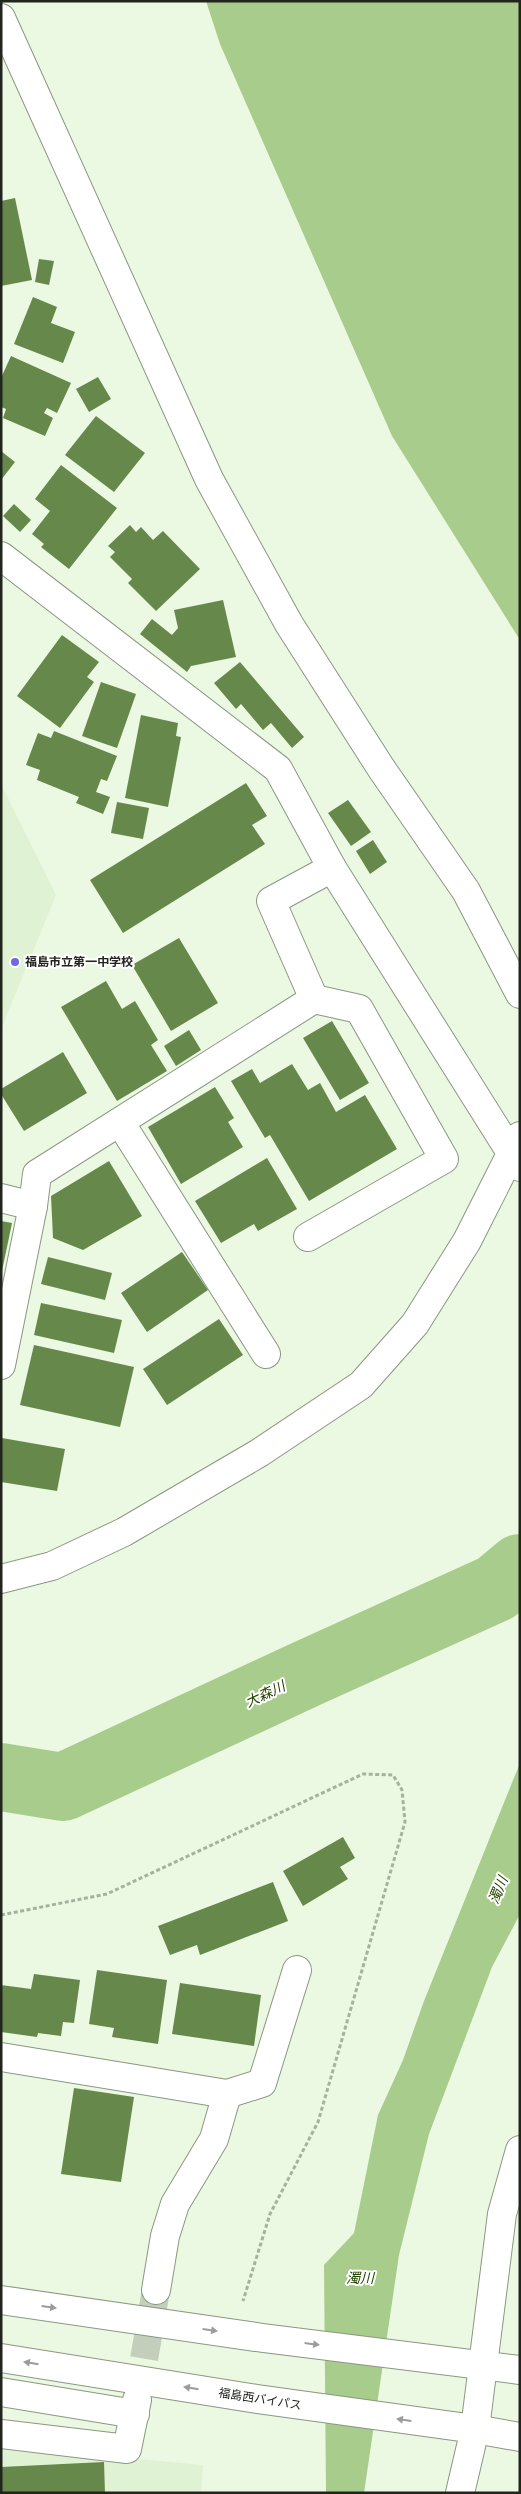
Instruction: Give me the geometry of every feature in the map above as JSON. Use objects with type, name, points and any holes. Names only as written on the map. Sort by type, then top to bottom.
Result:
[{"type":"main road","points":[[1,18],[209,479],[289,624],[381,768],[466,891],[520,994]]},
{"type":"main road","points":[[1,556],[278,769],[332,868],[517,1152],[467,1241],[415,1324],[361,1385],[259,1453],[124,1532],[52,1566],[1,1579]]},
{"type":"main road","points":[[314,999],[271,901],[332,868]]},
{"type":"main road","points":[[1,1365],[33,1206],[37,1174],[314,999],[359,1009],[444,1159],[308,1237]]},
{"type":"main road","points":[[120,1122],[266,1354]]},
{"type":"main road","points":[[1,1198],[33,1206]]},
{"type":"main road","points":[[1,2057],[227,2094],[262,2083],[297,1970]]},
{"type":"main road","points":[[156,2290],[164,2236],[174,2204],[214,2139],[227,2094]]},
{"type":"main road","points":[[460,2493],[464,2428],[472,2364],[502,2214],[520,2150]]},
{"type":"main road","points":[[1,2300],[263,2338],[520,2370]]},
{"type":"main road","name":"福島西バイパス","points":[[1,2358],[257,2399],[520,2437]]},
{"type":"main road","points":[[1,2392],[136,2407],[127,2448],[1,2434]]},
{"type":"shaded area","name":"福島市立第一中学校","points":[[1,784],[56,895],[1,1029]]},
{"type":"shaded area","points":[[1,2446],[203,2465],[201,2493],[1,2493]]},
{"type":"water","points":[[206,1],[520,1],[520,640],[392,436],[220,44]]},
{"type":"water","name":"濁川","points":[[520,1763],[520,1914],[492,1967],[429,2134],[399,2255],[364,2493],[326,2493],[324,2265],[354,2233],[378,2115],[403,2060],[424,2001]]},
{"type":"building","points":[[15,198],[32,280],[1,286],[1,201]]},
{"type":"building","points":[[39,259],[54,261],[49,285],[35,282]]},
{"type":"building","points":[[33,297],[57,307],[51,323],[75,332],[63,363],[14,344]]},
{"type":"building","points":[[11,356],[71,383],[57,413],[47,408],[44,413],[53,418],[45,436],[3,418],[6,409],[1,407],[1,378]]},
{"type":"building","points":[[98,377],[111,399],[89,412],[76,389]]},
{"type":"building","points":[[96,416],[145,453],[114,492],[65,455]]},
{"type":"building","points":[[1,451],[15,462],[1,480]]},
{"type":"building","points":[[61,465],[117,508],[69,569],[41,547],[44,544],[32,534],[50,511],[35,499]]},
{"type":"building","points":[[14,504],[31,520],[20,532],[3,516]]},
{"type":"building","points":[[130,525],[136,532],[141,527],[153,540],[163,531],[200,569],[156,611],[128,583],[132,579],[110,557],[115,552],[108,546]]},
{"type":"building","points":[[223,600],[236,657],[191,666],[187,672],[140,634],[152,619],[172,635],[178,628],[174,610]]},
{"type":"building","points":[[62,635],[99,662],[87,677],[94,682],[60,728],[17,696]]},
{"type":"building","points":[[240,662],[304,737],[292,748],[271,723],[263,730],[241,704],[236,709],[214,683]]},
{"type":"building","points":[[101,682],[136,694],[117,748],[82,736]]},
{"type":"building","points":[[141,715],[178,723],[176,736],[181,737],[168,807],[125,798]]},
{"type":"building","points":[[54,731],[117,756],[107,781],[101,779],[96,792],[110,797],[103,814],[76,803],[79,797],[37,780],[40,770],[26,765],[38,733],[51,738]]},
{"type":"building","points":[[246,783],[267,816],[252,825],[265,844],[123,933],[90,880]]},
{"type":"building","points":[[348,800],[371,832],[351,846],[328,813]]},
{"type":"building","points":[[117,802],[149,808],[143,839],[111,833]]},
{"type":"building","points":[[373,840],[387,862],[370,874],[356,851]]},
{"type":"building","points":[[179,938],[218,1003],[171,1031],[132,965]]},
{"type":"building","points":[[106,981],[122,1009],[135,1001],[158,1040],[151,1045],[167,1071],[117,1101],[61,1007]]},
{"type":"building","points":[[332,1021],[369,1083],[340,1100],[303,1038]]},
{"type":"building","points":[[189,1030],[201,1050],[176,1066],[164,1046]]},
{"type":"building","points":[[63,1052],[87,1093],[24,1131],[1,1094],[1,1089]]},
{"type":"building","points":[[292,1064],[308,1090],[320,1083],[336,1112],[365,1095],[397,1149],[309,1201],[270,1135],[265,1138],[231,1081],[252,1069],[260,1083]]},
{"type":"building","points":[[215,1087],[234,1118],[228,1122],[243,1147],[181,1184],[148,1127]]},
{"type":"building","points":[[267,1158],[297,1209],[258,1231],[254,1224],[221,1243],[195,1201]]},
{"type":"building","points":[[109,1161],[142,1216],[83,1250],[53,1238],[51,1196]]},
{"type":"building","points":[[1,1221],[12,1223],[2,1271],[1,1271]]},
{"type":"building","points":[[182,1252],[208,1290],[147,1332],[121,1293]]},
{"type":"building","points":[[48,1257],[112,1273],[105,1300],[41,1284]]},
{"type":"building","points":[[41,1303],[122,1320],[114,1353],[34,1335]]},
{"type":"building","points":[[219,1319],[243,1355],[167,1405],[143,1369]]},
{"type":"building","points":[[34,1345],[134,1367],[120,1427],[20,1405]]},
{"type":"building","points":[[2,1438],[65,1449],[57,1491],[1,1482]]},
{"type":"building","points":[[343,1837],[355,1858],[340,1867],[348,1879],[303,1906],[283,1871]]},
{"type":"building","points":[[273,1882],[288,1921],[200,1955],[197,1945],[170,1955],[158,1926]]},
{"type":"building","points":[[97,1970],[167,1980],[158,2044],[112,2037],[114,2028],[89,2024]]},
{"type":"building","points":[[34,1974],[80,1980],[74,2023],[63,2022],[61,2036],[38,2033],[37,2037],[1,2032],[1,1985],[31,1989]]},
{"type":"building","points":[[180,1983],[261,1995],[254,2046],[172,2034]]},
{"type":"building","points":[[74,2088],[134,2097],[121,2182],[61,2174]]},
{"type":"building","points":[[104,2462],[105,2493],[1,2493],[1,2467]]},
{"type":"waterway","name":"大森川","points":[[1,1777],[63,1787],[496,1588],[520,1568]]},
{"type":"tunnel","points":[[137,2400],[156,2290]]},
{"type":"place","name":"福島市立第一中学校","points":[[15,962]]}]
